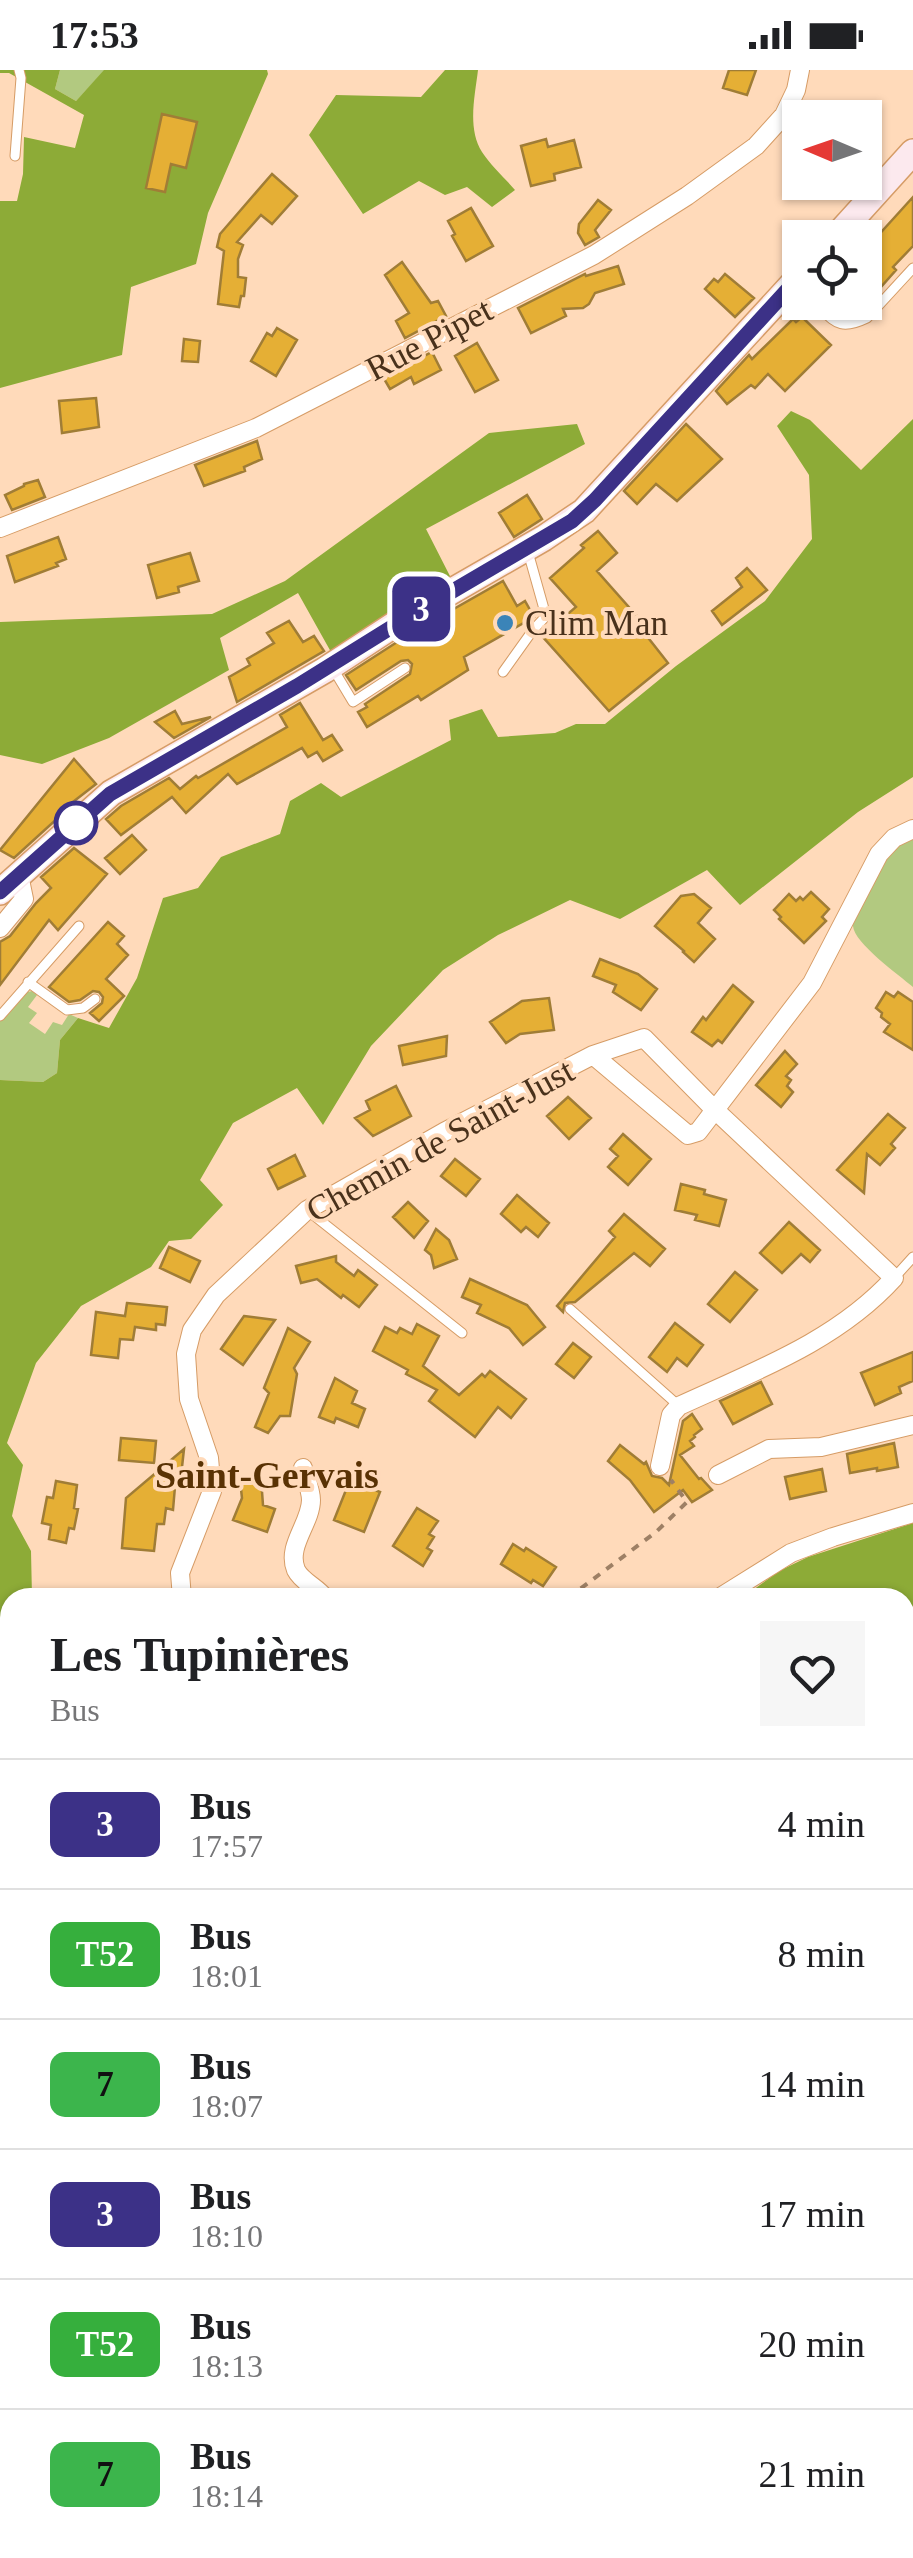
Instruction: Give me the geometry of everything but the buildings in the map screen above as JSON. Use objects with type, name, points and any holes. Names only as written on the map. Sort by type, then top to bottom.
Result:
[{"type":"main road","points":[[851,220],[913,152]]},
{"type":"main road","points":[[9,883],[110,794],[331,666],[584,511],[782,300]]},
{"type":"street","name":"Rue Pipet","points":[[0,528],[256,428],[594,255],[756,146],[784,114],[796,90],[800,70]]},
{"type":"street","name":"Chemin de Saint-Just","points":[[593,1055],[688,1135],[698,1132],[812,983],[879,854],[894,838],[913,829]]},
{"type":"street","points":[[0,928],[24,899],[9,883]]},
{"type":"street","name":"Chemin de Saint-Just","points":[[181,1588],[180,1573],[212,1491],[208,1458],[189,1400],[186,1354],[192,1330],[216,1295],[308,1210],[444,1132],[593,1055],[644,1038],[894,1278]]},
{"type":"street","points":[[660,1466],[670,1414],[679,1406],[827,1334],[869,1305],[894,1278]]},
{"type":"street","points":[[718,1476],[769,1449],[821,1447],[913,1424]]},
{"type":"street","points":[[304,1468],[311,1500],[294,1564],[302,1578],[317,1588]]},
{"type":"street","points":[[735,1588],[791,1553],[913,1513]]},
{"type":"lane","points":[[15,156],[19,70]]},
{"type":"lane","points":[[882,302],[913,268]]},
{"type":"lane","points":[[832,320],[845,326],[864,320]]},
{"type":"lane","points":[[503,672],[546,616],[526,549]]},
{"type":"lane","points":[[331,666],[353,702],[405,668]]},
{"type":"lane","points":[[0,1016],[79,926]]},
{"type":"lane","points":[[28,982],[67,1010],[83,1008],[95,999]]},
{"type":"lane","points":[[308,1210],[462,1333]]},
{"type":"lane","points":[[894,1278],[913,1257]]},
{"type":"lane","points":[[570,1309],[679,1406]]},
{"type":"path","points":[[581,1588],[656,1532],[687,1502],[660,1466]]},
{"type":"green space","points":[[0,70],[60,70],[55,89],[76,101],[104,70],[267,70],[268,74],[208,213],[196,264],[131,287],[122,355],[0,388],[0,201],[17,201],[23,174],[24,137],[75,148],[84,115]]},
{"type":"green space","points":[[60,70],[104,71],[76,101],[55,89]]},
{"type":"green space","points":[[445,70],[478,70],[473,112],[477,143],[515,190],[492,207],[467,187],[445,195],[419,181],[363,214],[309,135],[336,95],[421,97]]},
{"type":"green space","points":[[791,411],[810,420],[861,470],[913,419],[913,777],[858,812],[740,905],[707,870],[620,919],[570,900],[498,935],[443,970],[371,1046],[323,1125],[297,1088],[233,1123],[200,1180],[223,1205],[191,1239],[169,1241],[151,1267],[81,1306],[36,1363],[7,1443],[23,1465],[12,1516],[31,1551],[32,1588],[0,1588],[0,1080],[43,1082],[57,1073],[60,1040],[78,1018],[109,1028],[137,978],[163,898],[198,888],[221,857],[280,834],[290,801],[321,783],[341,797],[451,740],[449,720],[482,709],[498,737],[555,733],[576,724],[605,724],[765,601],[812,539],[809,475],[777,426]]},
{"type":"green space","points":[[577,424],[585,444],[426,529],[453,582],[331,652],[298,593],[220,638],[229,670],[109,738],[42,764],[0,755],[0,622],[212,614],[285,581],[489,433]]},
{"type":"green space","points":[[913,837],[913,987],[869,950],[855,933],[853,920],[888,858],[901,843]]},
{"type":"green space","points":[[32,991],[37,995],[28,1007],[37,1013],[29,1023],[45,1034],[53,1022],[62,1025],[69,1014],[78,1018],[60,1040],[57,1073],[43,1082],[0,1080],[0,1020],[24,993]]},
{"type":"green space","points":[[913,1523],[913,1588],[756,1588],[808,1557]]},
{"type":"bus line","name":"3","points":[[0,892],[76,823],[131,780],[187,752],[572,521],[782,296]]},
{"type":"place","name":"Clim Man","points":[[505,623]]},
{"type":"district","name":"Saint-Gervais","points":[[267,1475]]}]
